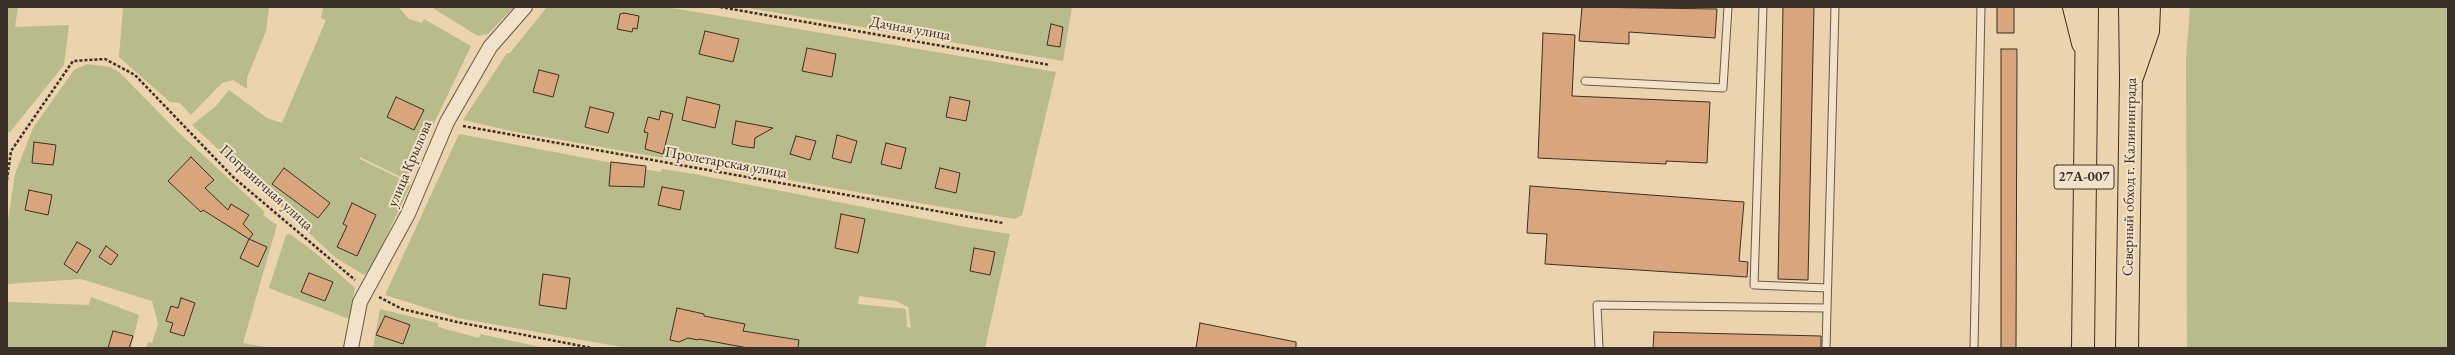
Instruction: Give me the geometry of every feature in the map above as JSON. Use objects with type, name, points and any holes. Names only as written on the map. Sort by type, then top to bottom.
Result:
[{"type":"main road","points":[[2074,7],[2086,54]]},
{"type":"main road","name":"27А-007","points":[[2083,348],[2087,7]]},
{"type":"main road","name":"Северный обход г. Калининграда","points":[[2127,348],[2132,78],[2130,7]]},
{"type":"main road","points":[[2132,78],[2148,31],[2149,7]]},
{"type":"street","name":"улица Крылова","points":[[351,348],[360,302],[408,214],[447,122],[490,47],[526,7]]},
{"type":"lane","points":[[1585,82],[1723,88],[1728,7]]},
{"type":"lane","points":[[1763,7],[1754,285],[1827,288]]},
{"type":"lane","points":[[1826,348],[1836,7]]},
{"type":"lane","points":[[1974,348],[1981,7]]},
{"type":"lane","points":[[1599,348],[1597,305],[1826,308]]},
{"type":"path","name":"Дачная улица","points":[[720,7],[1050,65]]},
{"type":"path","name":"Пограничная улица","points":[[7,180],[12,151],[73,60],[105,59],[135,75],[233,177],[366,290],[402,308],[457,322],[592,348]]},
{"type":"path","name":"Пролетарская улица","points":[[447,122],[625,157],[1003,223]]},
{"type":"green space","points":[[7,7],[18,7],[15,27],[69,25],[64,65],[10,132],[7,132]]},
{"type":"green space","points":[[123,7],[269,7],[266,31],[247,78],[247,89],[233,80],[222,83],[191,115],[180,103],[170,102],[119,57]]},
{"type":"green space","points":[[323,7],[398,7],[409,19],[422,23],[424,19],[471,46],[407,180],[360,157],[360,159],[411,184],[371,269],[364,275],[336,258],[192,125],[216,106],[229,90],[267,118],[282,123],[326,20],[321,18]]},
{"type":"green space","points":[[431,7],[514,7],[488,34],[478,36]]},
{"type":"green space","points":[[547,7],[666,7],[1056,72],[1022,215],[1015,219],[965,211],[516,132],[463,120],[507,53],[510,53]]},
{"type":"green space","points":[[743,7],[1072,7],[1063,61]]},
{"type":"green space","points":[[2190,7],[2448,7],[2448,348],[2187,348],[2186,58]]},
{"type":"green space","points":[[87,64],[110,67],[119,72],[179,133],[265,212],[263,215],[277,225],[243,343],[266,347],[298,348],[146,348],[148,342],[152,343],[158,324],[152,301],[81,279],[7,284],[7,227],[15,174],[33,128],[74,70]]},
{"type":"green space","points":[[459,134],[660,172],[662,169],[694,174],[966,227],[1010,234],[985,348],[627,348],[458,318],[385,295]],"holes":[[[859,296],[896,301],[908,307],[911,328],[907,327],[906,309],[858,304]]]},
{"type":"green space","points":[[290,234],[313,251],[355,288],[350,314],[352,320],[269,288],[286,235]]},
{"type":"green space","points":[[91,297],[139,315],[131,348],[7,348],[7,302],[89,305]]},
{"type":"green space","points":[[380,309],[438,323],[438,327],[479,338],[480,334],[545,348],[373,348]]},
{"type":"building","points":[[1582,7],[1717,9],[1715,38],[1629,32],[1629,44],[1579,41]]},
{"type":"building","points":[[1783,7],[1814,7],[1808,280],[1778,279]]},
{"type":"building","points":[[1997,7],[2014,7],[2014,33],[1997,33]]},
{"type":"building","points":[[624,13],[639,16],[637,29],[633,28],[632,32],[617,29],[620,14]]},
{"type":"building","points":[[1051,24],[1063,27],[1060,47],[1047,45]]},
{"type":"building","points":[[705,31],[739,39],[733,62],[699,54]]},
{"type":"building","points":[[1543,33],[1575,35],[1572,96],[1710,102],[1707,163],[1666,161],[1666,164],[1538,158]]},
{"type":"building","points":[[807,48],[836,54],[832,77],[802,71]]},
{"type":"building","points":[[2001,49],[2017,49],[2016,348],[2001,348]]},
{"type":"building","points":[[539,70],[559,75],[553,97],[533,92]]},
{"type":"building","points":[[396,97],[424,110],[414,130],[387,117]]},
{"type":"building","points":[[687,97],[720,105],[715,128],[682,120]]},
{"type":"building","points":[[950,97],[970,101],[966,121],[946,117]]},
{"type":"building","points":[[590,107],[614,113],[608,133],[585,127]]},
{"type":"building","points":[[661,111],[673,114],[663,154],[645,149],[648,133],[644,132],[648,117],[659,120]]},
{"type":"building","points":[[736,121],[773,128],[755,138],[754,148],[740,146],[732,144]]},
{"type":"building","points":[[837,135],[857,141],[851,163],[832,158]]},
{"type":"building","points":[[796,136],[816,141],[810,160],[790,154]]},
{"type":"building","points":[[34,142],[56,145],[53,165],[32,163]]},
{"type":"building","points":[[886,143],[906,148],[901,169],[881,164]]},
{"type":"building","points":[[191,157],[214,180],[205,188],[228,210],[231,204],[249,215],[243,224],[253,234],[249,239],[203,210],[201,212],[168,181]]},
{"type":"building","points":[[611,162],[646,166],[644,187],[609,186]]},
{"type":"building","points":[[284,168],[330,203],[318,218],[272,184]]},
{"type":"building","points":[[940,168],[960,173],[956,193],[935,188]]},
{"type":"building","points":[[1530,186],[1744,202],[1739,261],[1748,262],[1747,277],[1545,264],[1547,234],[1527,233]]},
{"type":"building","points":[[662,187],[684,191],[680,210],[658,205]]},
{"type":"building","points":[[29,190],[52,195],[48,215],[25,210]]},
{"type":"building","points":[[352,203],[376,215],[357,256],[337,247],[347,226],[343,224]]},
{"type":"building","points":[[841,214],[865,219],[858,253],[835,248]]},
{"type":"building","points":[[249,239],[267,247],[258,267],[240,258]]},
{"type":"building","points":[[77,242],[91,250],[77,273],[64,264]]},
{"type":"building","points":[[106,246],[118,255],[111,265],[99,257]]},
{"type":"building","points":[[974,248],[995,252],[990,275],[970,271]]},
{"type":"building","points":[[309,273],[333,282],[325,301],[301,292]]},
{"type":"building","points":[[543,274],[570,278],[566,309],[539,305]]},
{"type":"building","points":[[181,298],[195,303],[184,336],[170,332],[173,323],[166,321],[171,306],[178,308]]},
{"type":"building","points":[[677,308],[704,314],[704,316],[745,324],[743,331],[799,340],[798,348],[748,348],[688,338],[679,342],[670,340]]},
{"type":"building","points":[[385,316],[410,325],[403,344],[376,335]]},
{"type":"building","points":[[1200,323],[1296,342],[1296,348],[1196,348]]},
{"type":"building","points":[[113,331],[133,336],[129,348],[108,348]]},
{"type":"building","points":[[1654,332],[1821,336],[1821,348],[1653,348]]}]
